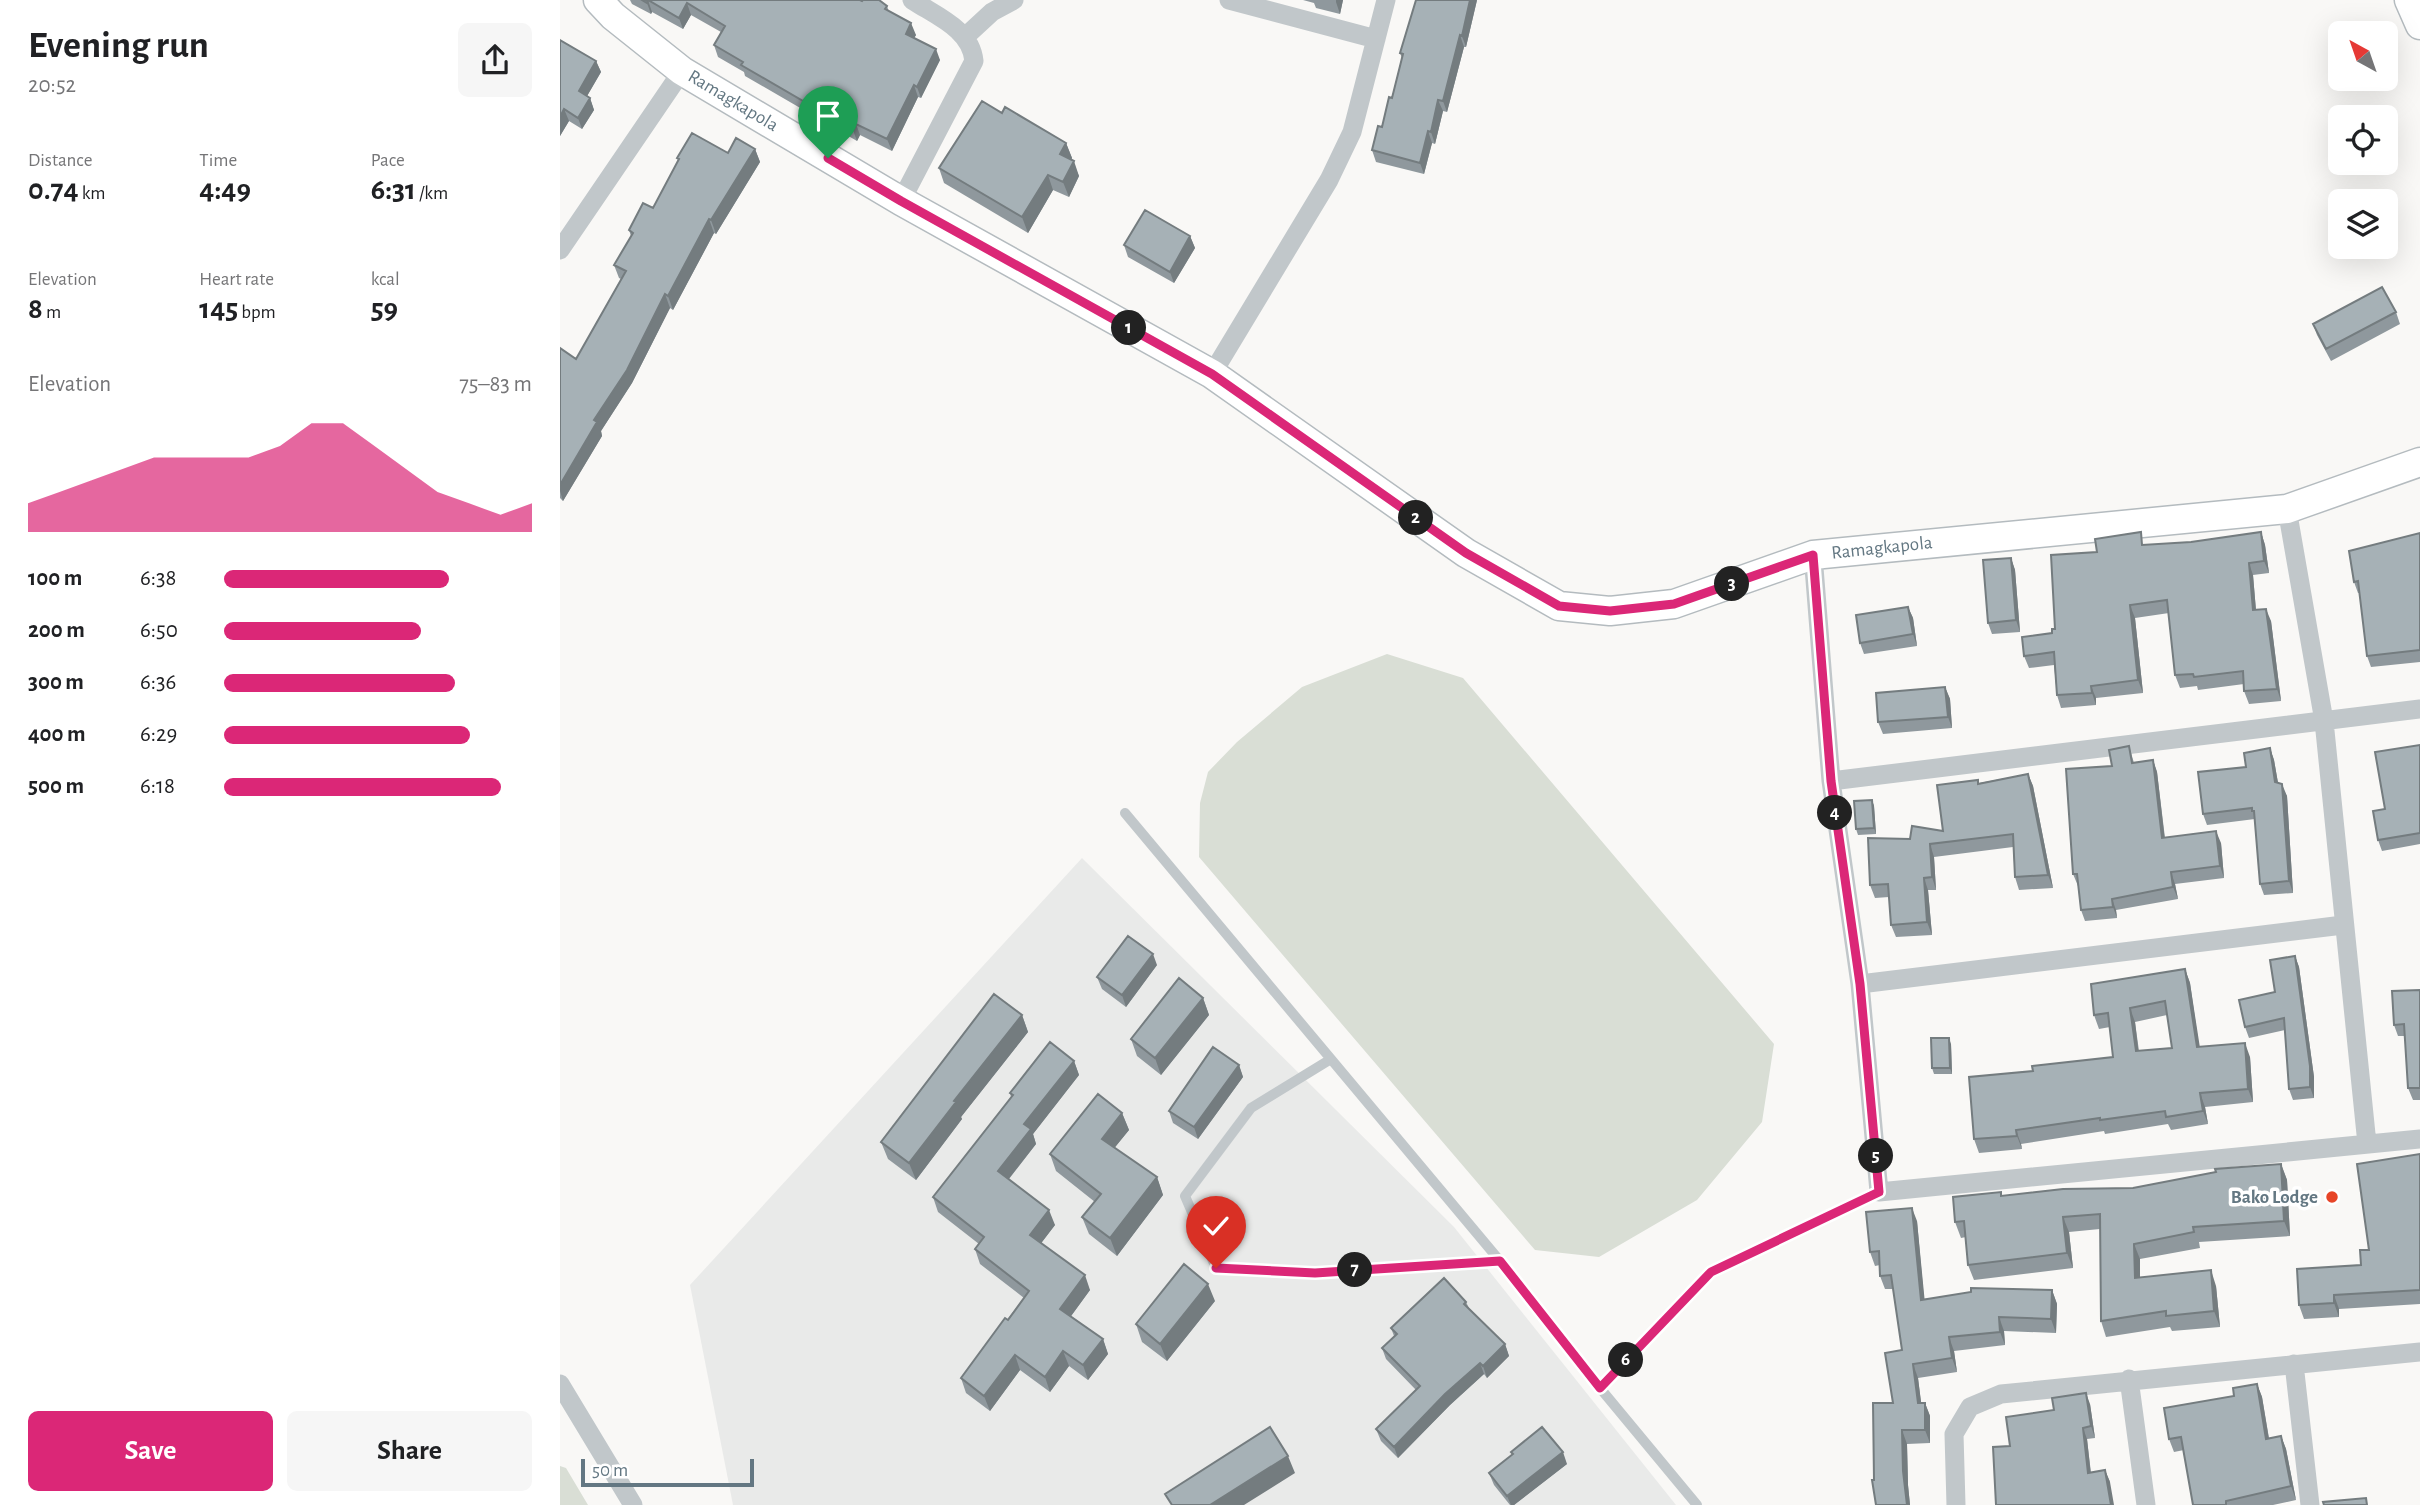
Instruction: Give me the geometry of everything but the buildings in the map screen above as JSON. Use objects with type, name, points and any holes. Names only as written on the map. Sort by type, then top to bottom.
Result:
[{"type":"street","name":"Ramagkapola","points":[[598,0],[612,16],[682,71],[901,201],[1212,374],[1466,553],[1559,606],[1610,611],[1674,604],[1813,555],[2287,509],[2420,462]]},
{"type":"street","points":[[901,201],[974,61],[973,50],[966,36],[912,0]]},
{"type":"street","points":[[966,36],[992,12],[1014,0]]},
{"type":"street","points":[[1229,0],[1376,39]]},
{"type":"street","points":[[1212,374],[1341,156],[1352,132],[1385,0]]},
{"type":"street","points":[[2409,0],[2420,25]]},
{"type":"street","points":[[560,250],[682,71]]},
{"type":"street","points":[[2287,509],[2325,721],[2343,925],[2367,1144]]},
{"type":"street","points":[[1813,555],[1831,781],[1860,984],[1879,1192],[2420,1139]]},
{"type":"street","points":[[1831,781],[2420,709]]},
{"type":"street","points":[[1860,984],[2343,925]]},
{"type":"street","points":[[1956,1505],[1954,1434],[1970,1407],[2001,1394],[2129,1379],[2420,1352]]},
{"type":"street","points":[[2294,1364],[2310,1505]]},
{"type":"street","points":[[2129,1379],[2146,1505]]},
{"type":"street","points":[[563,1397],[633,1505]]},
{"type":"lane","points":[[1125,813],[1500,1261],[1697,1505]]},
{"type":"lane","points":[[1331,1059],[1251,1108],[1185,1196],[1216,1268],[1315,1273],[1500,1261]]},
{"type":"lane","points":[[1600,1388],[1711,1272],[1879,1192]]},
{"type":"shaded area","points":[[1387,654],[1463,678],[1774,1044],[1762,1122],[1697,1200],[1599,1257],[1535,1250],[1199,857],[1200,803],[1208,772],[1237,742],[1302,687]]},
{"type":"shaded area","points":[[1082,858],[1454,1227],[1676,1505],[733,1505],[690,1285]]},
{"type":"shaded area","points":[[560,1466],[566,1468],[588,1505],[560,1505]]},
{"type":"place","name":"Bako Lodge","points":[[2332,1197]]},
{"type":"route","points":[[828,158],[1212,374],[1466,553],[1559,606],[1610,611],[1674,604],[1813,555],[1831,781],[1860,984],[1879,1192],[1711,1272],[1600,1388],[1500,1261],[1315,1273],[1216,1268]]}]
